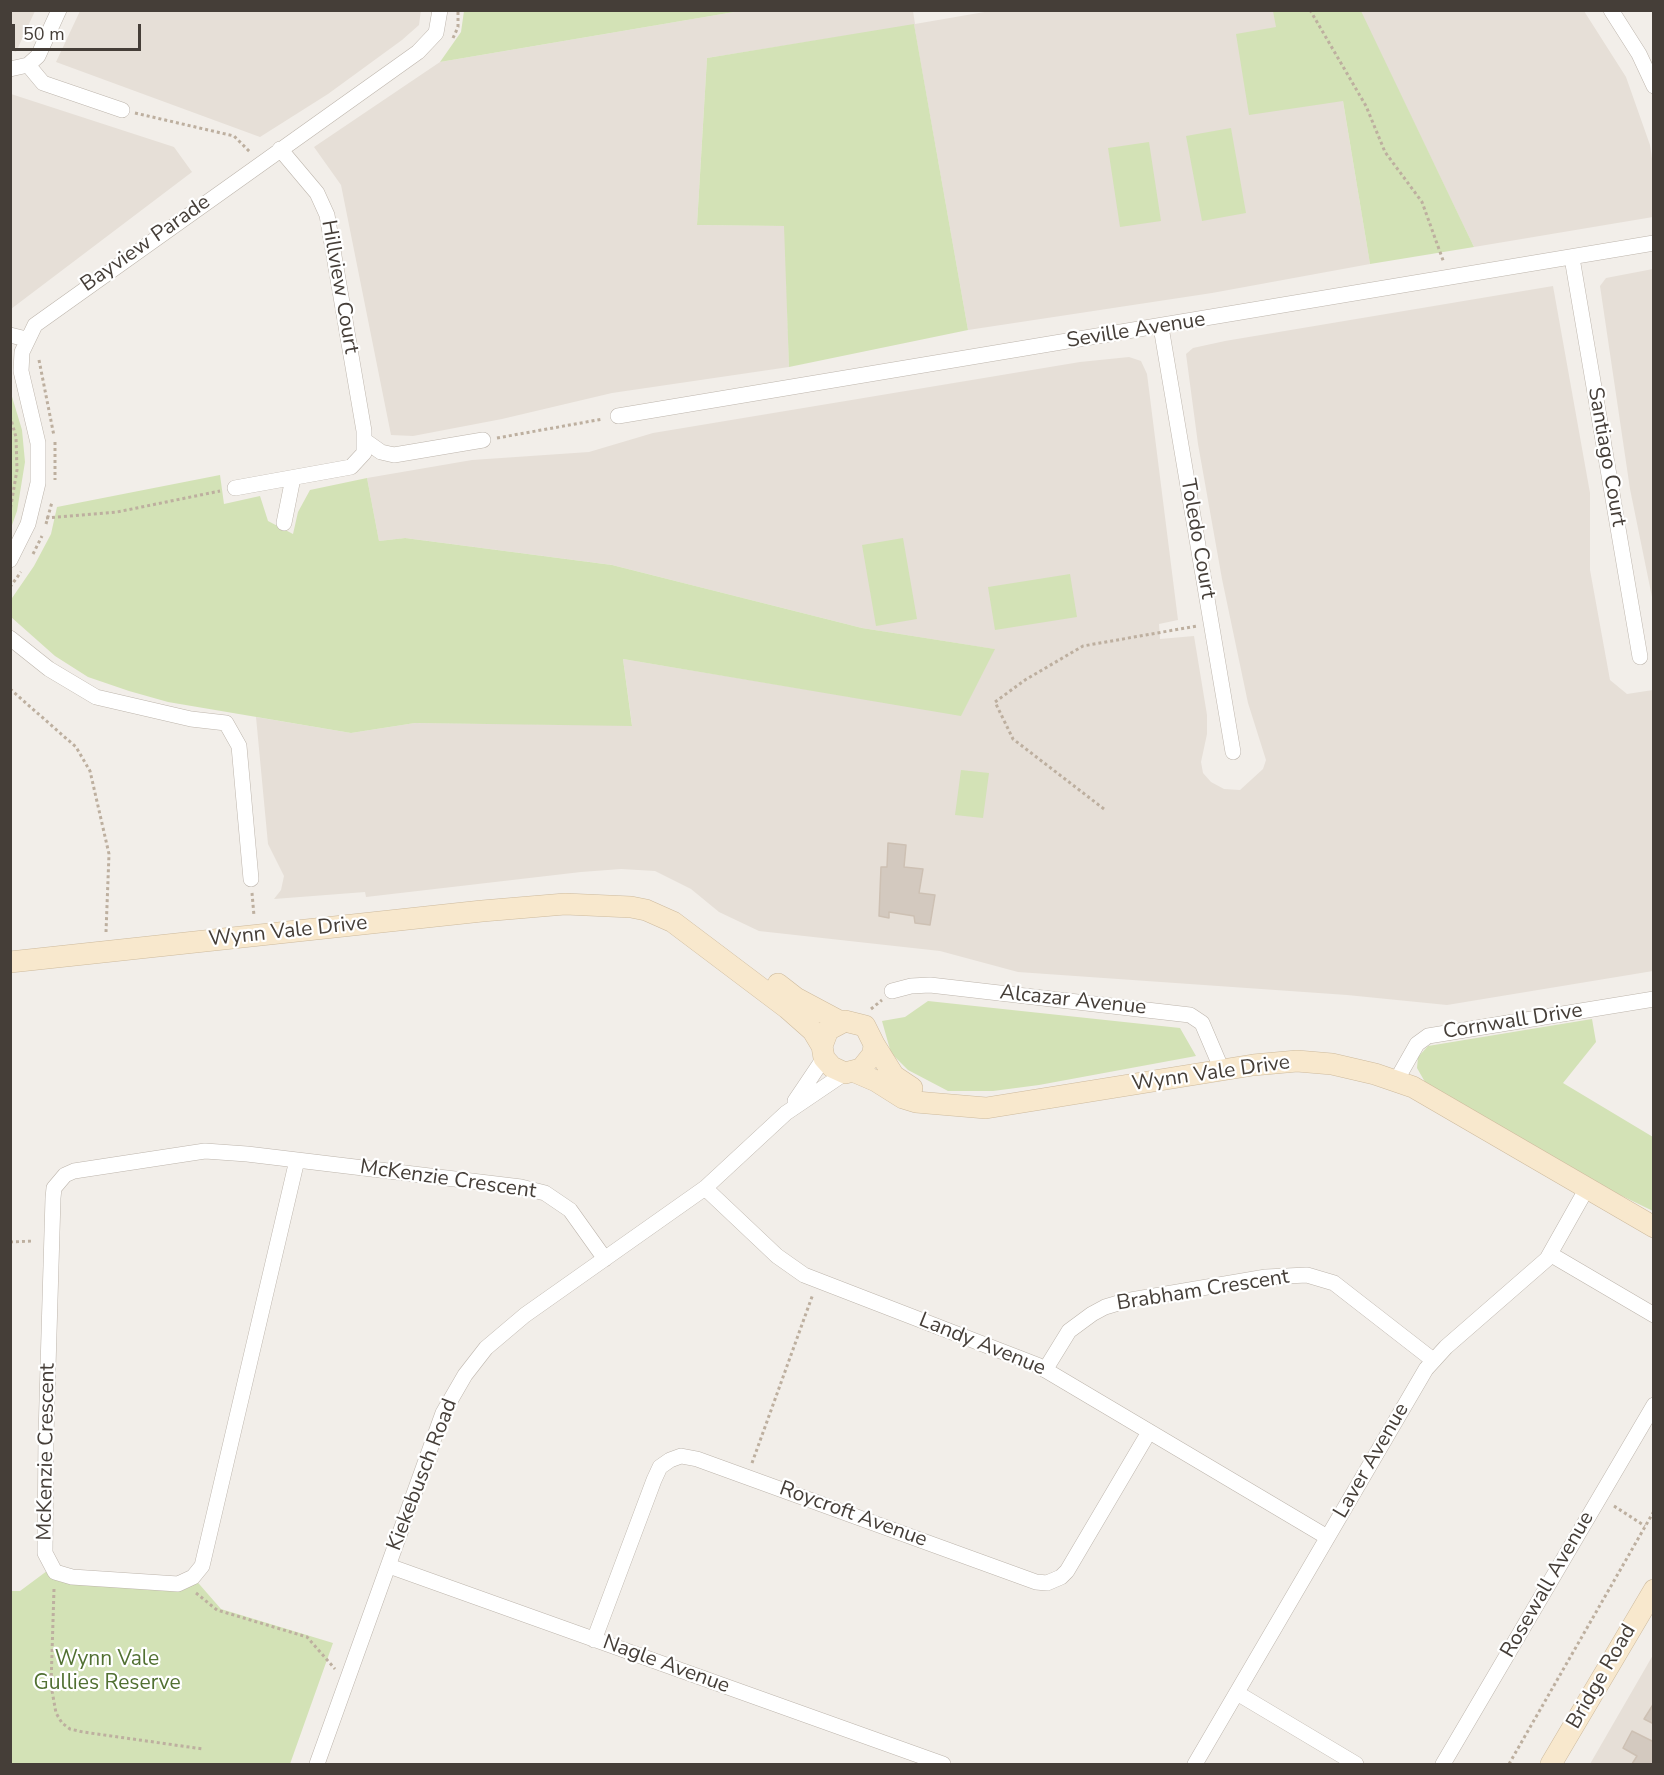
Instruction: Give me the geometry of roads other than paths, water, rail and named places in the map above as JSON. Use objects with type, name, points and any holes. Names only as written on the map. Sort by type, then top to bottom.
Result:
[{"type":"main road","name":"Wynn Vale Drive","points":[[10,962],[565,904],[599,895],[627,896],[656,899],[672,906],[691,917],[796,998],[848,1022]]},
{"type":"main road","name":"Wynn Vale Drive","points":[[565,904],[639,908],[673,922],[787,1008],[813,1031],[823,1052]]},
{"type":"main road","points":[[848,1022],[869,1031],[874,1044],[873,1054],[868,1063],[850,1072],[832,1067],[823,1052],[828,1030],[848,1022]]},
{"type":"main road","name":"Wynn Vale Drive","points":[[874,1044],[894,1076],[945,1105]]},
{"type":"main road","name":"Wynn Vale Drive","points":[[850,1072],[876,1081],[903,1098],[945,1105],[997,1107],[1222,1070],[1279,1062],[1314,1062],[1375,1074],[1428,1096],[1653,1227]]},
{"type":"main road","name":"Bridge Road","points":[[1551,1764],[1653,1590]]},
{"type":"main road","name":"Bridge Road","points":[[1568,1764],[1653,1618]]},
{"type":"street","points":[[10,69],[28,64],[43,49],[59,10]]},
{"type":"street","name":"Bayview Parade","points":[[26,339],[39,322],[431,41],[440,22],[440,10]]},
{"type":"street","points":[[1611,10],[1639,54],[1653,86]]},
{"type":"street","points":[[28,64],[43,83],[122,110]]},
{"type":"street","name":"Hillview Court","points":[[280,149],[317,193],[327,215],[364,440]]},
{"type":"street","name":"Seville Avenue","points":[[618,416],[1449,279],[1653,243]]},
{"type":"street","name":"Santiago Court","points":[[1572,258],[1640,657]]},
{"type":"street","name":"Toledo Court","points":[[1161,327],[1233,752]]},
{"type":"street","points":[[10,335],[26,339],[21,371],[34,423],[39,464],[38,483],[17,565]]},
{"type":"street","points":[[364,440],[381,452],[394,455],[483,440]]},
{"type":"street","points":[[235,488],[351,467],[364,453],[364,440]]},
{"type":"street","points":[[284,523],[293,478]]},
{"type":"street","points":[[10,638],[49,669],[96,697],[191,719],[226,723],[239,746],[250,879]]},
{"type":"street","name":"Alcazar Avenue","points":[[892,991],[911,986],[930,986],[1190,1015],[1202,1023],[1222,1070]]},
{"type":"street","name":"Cornwall Drive","points":[[1396,1081],[1417,1044],[1435,1034],[1653,999]]},
{"type":"street","name":"Kiekebusch Road","points":[[786,1113],[823,1052]]},
{"type":"street","name":"Kiekebusch Road","points":[[317,1764],[443,1413],[465,1375],[486,1348],[525,1315],[705,1188],[786,1113],[850,1072]]},
{"type":"street","name":"McKenzie Crescent","points":[[297,1160],[204,1557],[198,1573],[188,1580],[173,1584],[72,1577],[55,1572],[47,1561],[45,1553],[53,1198],[58,1180],[74,1171],[205,1151],[297,1160],[521,1187],[545,1193],[570,1210],[605,1259]]},
{"type":"street","name":"Landy Avenue","points":[[705,1188],[789,1267],[817,1281],[1005,1351],[1045,1370],[1327,1537]]},
{"type":"street","name":"Laver Avenue","points":[[1195,1764],[1426,1369],[1550,1254],[1587,1188]]},
{"type":"street","points":[[1550,1254],[1653,1315]]},
{"type":"street","name":"Brabham Crescent","points":[[1045,1370],[1069,1331],[1105,1307],[1125,1301],[1266,1277],[1307,1275],[1334,1283],[1434,1360]]},
{"type":"street","name":"Rosewall Avenue","points":[[1443,1764],[1653,1405]]},
{"type":"street","name":"Roycroft Avenue","points":[[594,1640],[660,1467],[670,1460],[681,1456],[697,1459],[1036,1582],[1047,1582],[1061,1577],[1067,1571],[1149,1432]]},
{"type":"street","name":"Nagle Avenue","points":[[388,1566],[943,1764]]},
{"type":"street","points":[[1237,1694],[1356,1764]]},
{"type":"park label","name":"Wynn Vale Gullies Reserve","points":[[107,1672]]}]
